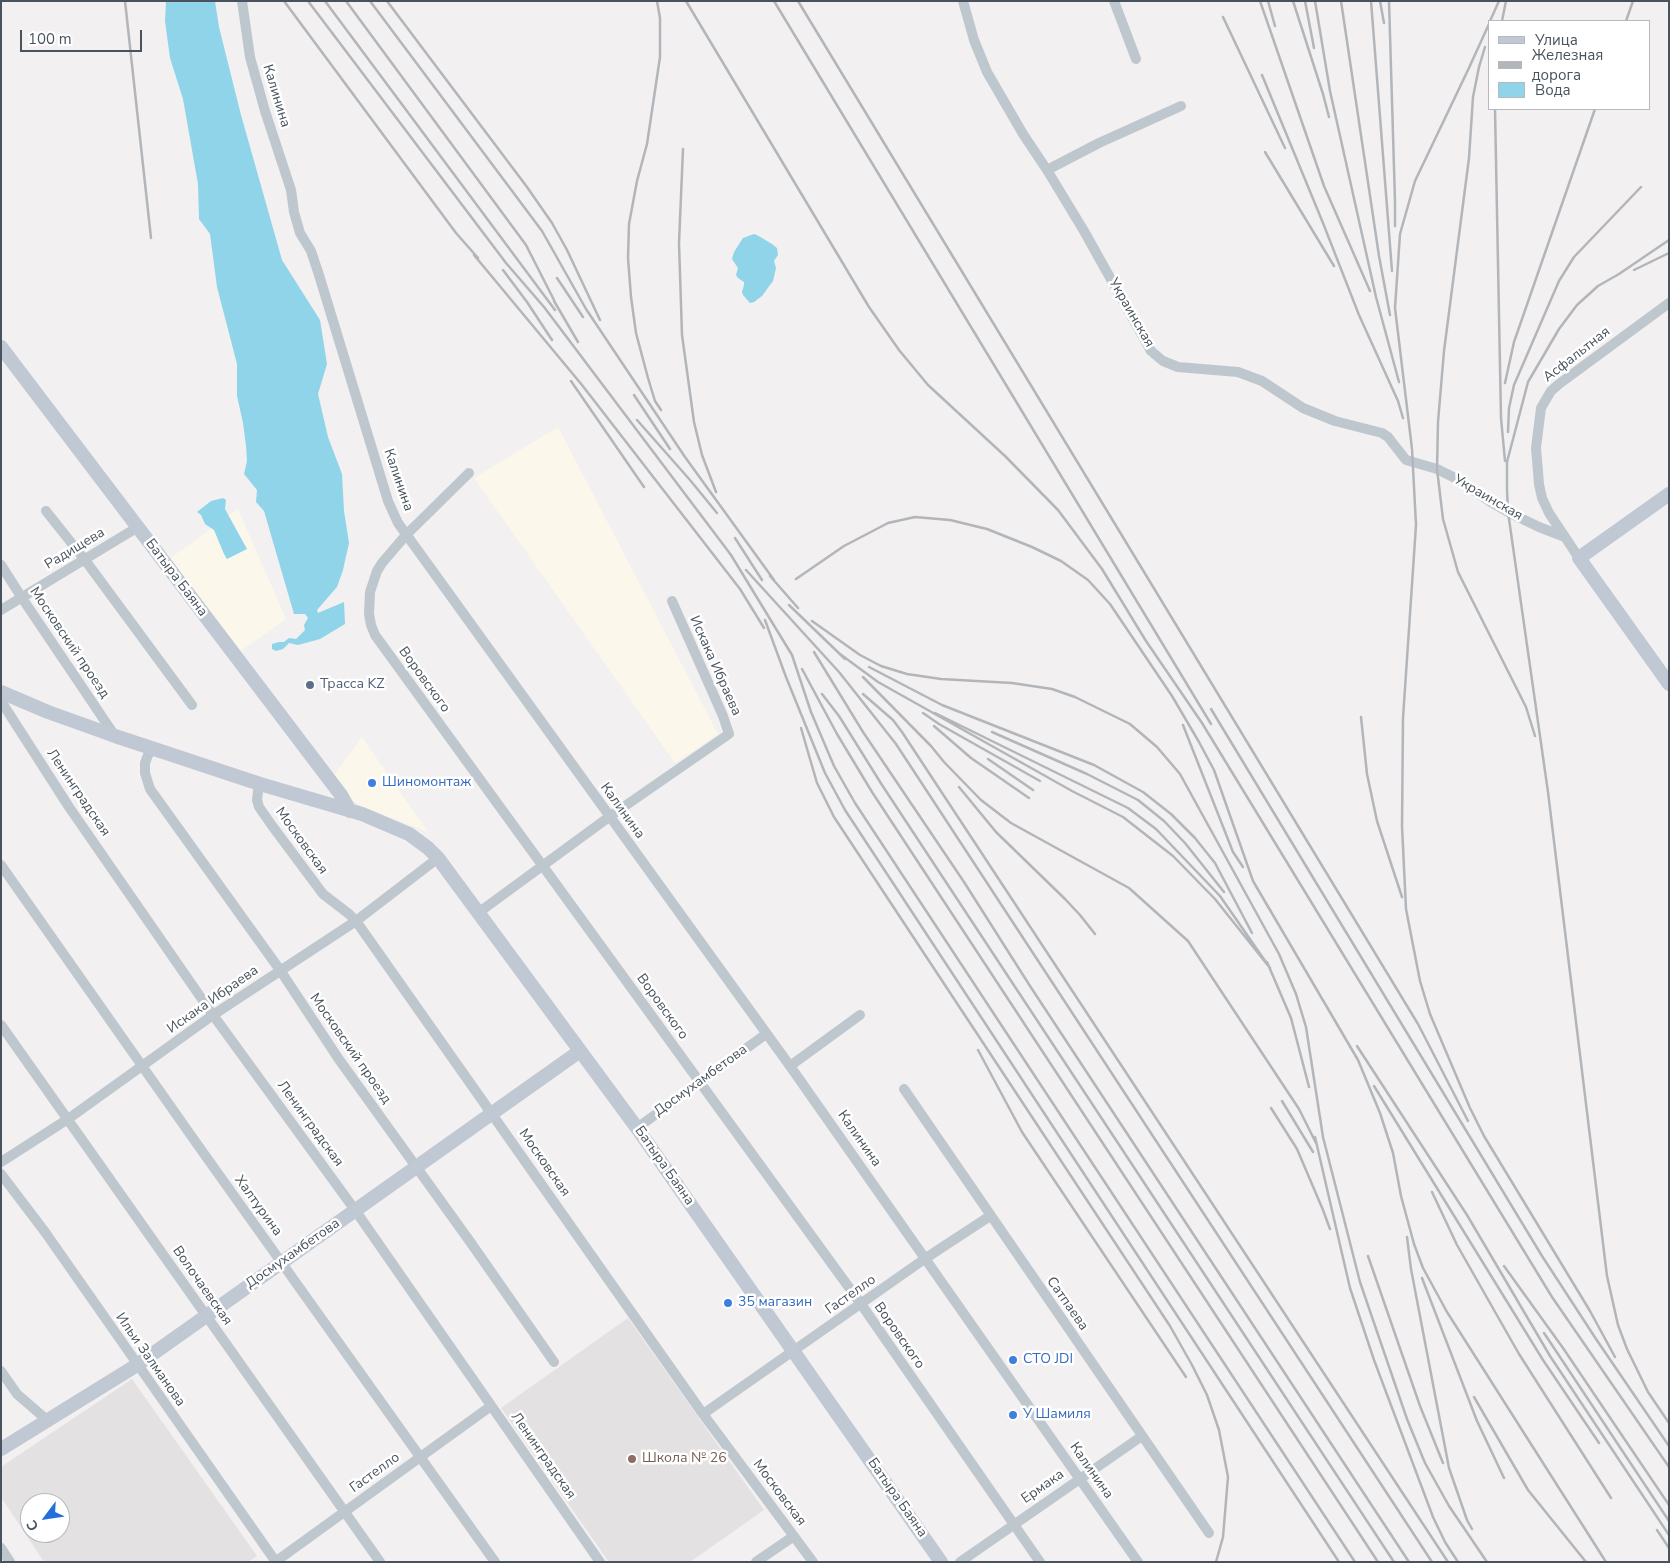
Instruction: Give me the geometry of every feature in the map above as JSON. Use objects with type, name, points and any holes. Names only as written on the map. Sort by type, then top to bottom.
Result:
[{"type":"street","name":"Калинина","points":[[242,1],[250,57],[265,111],[291,190],[294,212],[300,233],[311,251],[320,274],[388,500],[398,523],[790,1066],[1138,1562]]},
{"type":"street","points":[[1114,1],[1136,59]]},
{"type":"street","name":"Украинская","points":[[962,2],[987,72],[1023,134],[1084,231],[1151,351],[1163,360],[1178,367],[1238,372],[1262,381],[1303,408],[1335,421],[1382,433],[1406,460],[1437,469],[1502,508],[1539,527],[1565,537]]},
{"type":"street","points":[[1047,170],[1099,143],[1181,106]]},
{"type":"street","name":"Асфальтная","points":[[1579,558],[1549,513],[1542,498],[1536,448],[1540,408],[1555,387],[1669,303]]},
{"type":"street","name":"Батыра Баяна","points":[[1,346],[342,795],[350,810]]},
{"type":"street","name":"Воровского","points":[[469,473],[406,535],[382,562],[370,592],[369,614],[375,636],[861,1304],[1040,1562]]},
{"type":"street","points":[[1669,494],[1579,558],[1669,684]]},
{"type":"street","points":[[46,511],[85,560],[192,705]]},
{"type":"street","name":"Радищева","points":[[1,610],[138,527]]},
{"type":"street","name":"Московский проезд","points":[[1,565],[115,736]]},
{"type":"street","name":"Искака Ибраева","points":[[478,914],[610,817],[729,734],[723,716],[672,602]]},
{"type":"street","name":"Батыра Баяна","points":[[1,692],[48,712],[115,736],[260,784],[350,810],[420,840],[438,858],[637,1128],[942,1562]]},
{"type":"street","name":"Ленинградская","points":[[1,701],[69,807],[600,1562]]},
{"type":"street","name":"Московский проезд","points":[[154,748],[148,755],[145,763],[145,773],[150,789],[280,970],[338,1058],[554,1362]]},
{"type":"street","name":"Московская","points":[[260,784],[257,800],[265,815],[323,894],[356,921],[703,1414],[813,1562]]},
{"type":"street","name":"Искака Ибраева","points":[[1,1162],[68,1119],[280,970],[356,921],[438,858]]},
{"type":"street","name":"Халтурина","points":[[1,865],[142,1067],[495,1562]]},
{"type":"street","points":[[790,1066],[860,1015]]},
{"type":"street","name":"Волочаевская","points":[[1,1025],[380,1562]]},
{"type":"street","name":"Досмухамбетова","points":[[637,1128],[766,1034]]},
{"type":"street","name":"Досмухамбетова","points":[[1,1449],[137,1365],[580,1051]]},
{"type":"street","name":"Сатпаева","points":[[904,1089],[1209,1533]]},
{"type":"street","name":"Ильи Залманова","points":[[1,1174],[45,1232],[275,1562]]},
{"type":"street","name":"Гастелло","points":[[703,1414],[926,1258],[990,1216]]},
{"type":"street","points":[[1,1371],[17,1394],[47,1420]]},
{"type":"street","name":"Гастелло","points":[[275,1562],[491,1406]]},
{"type":"street","name":"Ермака","points":[[960,1562],[1142,1436]]},
{"type":"street","points":[[756,1562],[794,1536]]},
{"type":"street","points":[[1,1548],[10,1562]]},
{"type":"shaded area","points":[[558,427],[718,734],[675,763],[474,478]]},
{"type":"shaded area","points":[[238,509],[286,619],[241,651],[169,559]]},
{"type":"shaded area","points":[[362,737],[428,832],[361,806],[351,799],[334,775]]},
{"type":"shaded area","name":"Школа № 26","points":[[628,1318],[764,1510],[690,1562],[609,1562],[501,1408]]},
{"type":"shaded area","points":[[132,1379],[257,1556],[248,1562],[44,1562],[31,1543],[70,1543],[70,1493],[20,1493],[20,1526],[1,1497],[1,1467]]},
{"type":"water","points":[[166,1],[215,1],[219,27],[241,115],[282,260],[320,320],[327,364],[318,394],[328,437],[342,474],[344,511],[349,543],[337,587],[317,610],[318,613],[344,602],[345,624],[320,639],[298,645],[289,643],[283,649],[276,651],[272,649],[272,644],[284,642],[289,638],[296,639],[305,630],[304,625],[308,618],[305,614],[294,614],[264,511],[256,502],[257,490],[244,474],[247,461],[243,423],[237,396],[237,364],[217,287],[210,234],[199,219],[198,184],[183,99],[170,58],[165,21]]},
{"type":"water","points":[[754,234],[777,248],[778,255],[774,261],[776,268],[773,281],[762,296],[750,303],[743,295],[744,282],[736,275],[738,268],[732,259],[743,238]]},
{"type":"water","points":[[223,498],[226,500],[225,509],[247,549],[227,559],[214,530],[205,524],[201,515],[197,512],[211,501]]},
{"type":"railway","points":[[125,1],[151,238]]},
{"type":"railway","points":[[284,1],[456,233],[478,258]]},
{"type":"railway","points":[[308,1],[506,263],[544,307],[731,555],[792,655],[811,712],[834,766],[855,803],[1355,1562]]},
{"type":"railway","points":[[325,1],[555,310]]},
{"type":"railway","points":[[346,1],[526,245],[554,300]]},
{"type":"railway","points":[[370,1],[542,231],[586,309],[685,457],[774,580]]},
{"type":"railway","points":[[387,1],[552,223],[600,320]]},
{"type":"railway","points":[[657,1],[660,18],[660,57],[647,144],[637,181],[629,224],[628,258],[636,333],[655,401],[661,410]]},
{"type":"railway","points":[[686,1],[869,307],[899,350],[928,385],[1005,456],[1058,510],[1102,569],[1146,641],[1202,723],[1552,1297],[1669,1467]]},
{"type":"railway","points":[[774,1],[1211,724]]},
{"type":"railway","points":[[798,1],[1418,1024],[1468,1121]]},
{"type":"railway","points":[[1260,1],[1324,186],[1370,291]]},
{"type":"railway","points":[[1268,1],[1275,26]]},
{"type":"railway","points":[[1293,1],[1329,117]]},
{"type":"railway","points":[[1305,1],[1314,48]]},
{"type":"railway","points":[[1315,1],[1330,91],[1376,297],[1399,382]]},
{"type":"railway","points":[[1341,1],[1379,256],[1390,315]]},
{"type":"railway","points":[[1371,1],[1392,271]]},
{"type":"railway","points":[[1380,1],[1384,23]]},
{"type":"railway","points":[[1389,1],[1395,226]]},
{"type":"railway","points":[[1490,20],[1499,1]]},
{"type":"railway","points":[[1502,20],[1506,1]]},
{"type":"railway","points":[[1626,20],[1633,1]]},
{"type":"railway","points":[[1223,17],[1285,148]]},
{"type":"railway","points":[[1488,26],[1415,181],[1400,234],[1395,308],[1412,449],[1416,525],[1403,718],[1402,826],[1406,909],[1420,981],[1430,1014],[1470,1108],[1484,1136],[1590,1311],[1615,1357]]},
{"type":"railway","points":[[1485,47],[1473,97],[1469,158],[1444,351],[1438,422],[1437,469],[1443,519],[1458,572],[1526,707],[1535,736]]},
{"type":"railway","points":[[1262,75],[1359,315],[1398,401],[1403,418]]},
{"type":"railway","points":[[1495,110],[1501,418],[1505,461]]},
{"type":"railway","points":[[1505,383],[1514,342],[1595,110]]},
{"type":"railway","points":[[683,149],[679,243],[682,335],[694,422],[702,455],[716,492]]},
{"type":"railway","points":[[1265,152],[1334,266]]},
{"type":"railway","points":[[1508,432],[1509,408],[1514,385],[1559,281],[1574,257],[1641,187]]},
{"type":"railway","points":[[1669,240],[1598,286],[1577,305],[1559,329],[1528,382],[1507,462],[1508,512],[1548,792],[1607,1276],[1618,1325],[1627,1349],[1648,1392],[1669,1423]]},
{"type":"railway","points":[[1634,270],[1669,253]]},
{"type":"railway","points":[[474,255],[582,385],[740,589],[764,628]]},
{"type":"railway","points":[[503,270],[552,340]]},
{"type":"railway","points":[[557,278],[583,317]]},
{"type":"railway","points":[[554,301],[578,342]]},
{"type":"railway","points":[[571,381],[644,487]]},
{"type":"railway","points":[[634,395],[670,449]]},
{"type":"railway","points":[[637,420],[717,513]]},
{"type":"railway","points":[[796,579],[844,546],[888,523],[915,517],[950,520],[987,529],[1032,547],[1061,561],[1088,580],[1110,604],[1172,696],[1199,742],[1214,770],[1253,881],[1358,1060],[1380,1113],[1393,1153],[1401,1196],[1414,1244],[1423,1268],[1447,1312],[1606,1562]]},
{"type":"railway","points":[[735,538],[762,580]]},
{"type":"railway","points":[[746,570],[839,672],[896,744],[1432,1562]]},
{"type":"railway","points":[[770,576],[798,608]]},
{"type":"railway","points":[[789,605],[845,659]]},
{"type":"railway","points":[[765,620],[825,773],[845,810],[1339,1562]]},
{"type":"railway","points":[[812,621],[860,655],[881,666],[907,674],[941,679],[1012,683],[1052,689],[1075,697],[1130,724],[1157,747],[1180,774],[1279,954],[1296,994],[1306,1027],[1323,1137],[1360,1282],[1407,1419],[1425,1463],[1449,1506],[1487,1562]]},
{"type":"railway","points":[[814,652],[863,732],[964,882],[1030,986],[1409,1562]]},
{"type":"railway","points":[[840,654],[878,682],[1072,791],[1123,817],[1173,856],[1215,899],[1270,968],[1220,896],[1156,829],[1128,808],[935,713]]},
{"type":"railway","points":[[869,667],[942,705],[1094,765],[1143,792],[1171,814],[1195,838],[1215,863],[1252,933]]},
{"type":"railway","points":[[802,669],[837,734],[872,792],[1378,1562]]},
{"type":"railway","points":[[863,677],[981,800],[1011,823],[1129,888],[1188,941],[1299,1109],[1316,1143]]},
{"type":"railway","points":[[822,694],[839,716],[882,785],[1394,1562]]},
{"type":"railway","points":[[863,694],[893,720],[902,732],[1448,1562]]},
{"type":"railway","points":[[1211,709],[1542,1256],[1669,1446]]},
{"type":"railway","points":[[923,713],[1040,781]]},
{"type":"railway","points":[[1361,717],[1367,774],[1377,821],[1402,897]]},
{"type":"railway","points":[[1183,725],[1233,852],[1243,867]]},
{"type":"railway","points":[[934,726],[971,758],[1029,798]]},
{"type":"railway","points":[[801,728],[817,783],[834,817],[1170,1326],[1207,1395],[1219,1430],[1228,1477],[1223,1537],[1216,1562]]},
{"type":"railway","points":[[992,732],[1087,774],[1138,800],[1164,821],[1185,843],[1224,892]]},
{"type":"railway","points":[[988,759],[1033,790]]},
{"type":"railway","points":[[959,787],[996,832],[1065,899],[1095,934]]},
{"type":"railway","points":[[1267,962],[1291,1018],[1309,1087]]},
{"type":"railway","points":[[1357,1046],[1467,1215],[1550,1356],[1669,1535]]},
{"type":"railway","points":[[978,1050],[1022,1132],[1186,1377]]},
{"type":"railway","points":[[1374,1086],[1543,1360],[1599,1443]]},
{"type":"railway","points":[[1282,1101],[1313,1152]]},
{"type":"railway","points":[[1271,1108],[1297,1149],[1330,1229]]},
{"type":"railway","points":[[1315,1137],[1350,1288],[1374,1360],[1433,1517],[1445,1542],[1458,1562]]},
{"type":"railway","points":[[1432,1192],[1457,1245],[1519,1354],[1611,1498]]},
{"type":"railway","points":[[1407,1237],[1411,1269],[1449,1468],[1467,1520],[1472,1529]]},
{"type":"railway","points":[[1368,1256],[1420,1406],[1443,1463]]},
{"type":"railway","points":[[1504,1266],[1563,1348],[1669,1505]]},
{"type":"railway","points":[[1422,1278],[1477,1421],[1504,1478]]},
{"type":"railway","points":[[1544,1333],[1669,1521]]},
{"type":"railway","points":[[1474,1397],[1528,1490],[1586,1562]]},
{"type":"railway","points":[[1657,1530],[1669,1548]]},
{"type":"place","name":"Трасса KZ","points":[[310,685]]},
{"type":"place","name":"Шиномонтаж","points":[[372,783]]},
{"type":"place","name":"35 магазин","points":[[728,1303]]},
{"type":"place","name":"СТО JDI","points":[[1013,1360]]},
{"type":"place","name":"У Шамиля","points":[[1013,1415]]},
{"type":"place","name":"Школа № 26","points":[[632,1459]]}]
